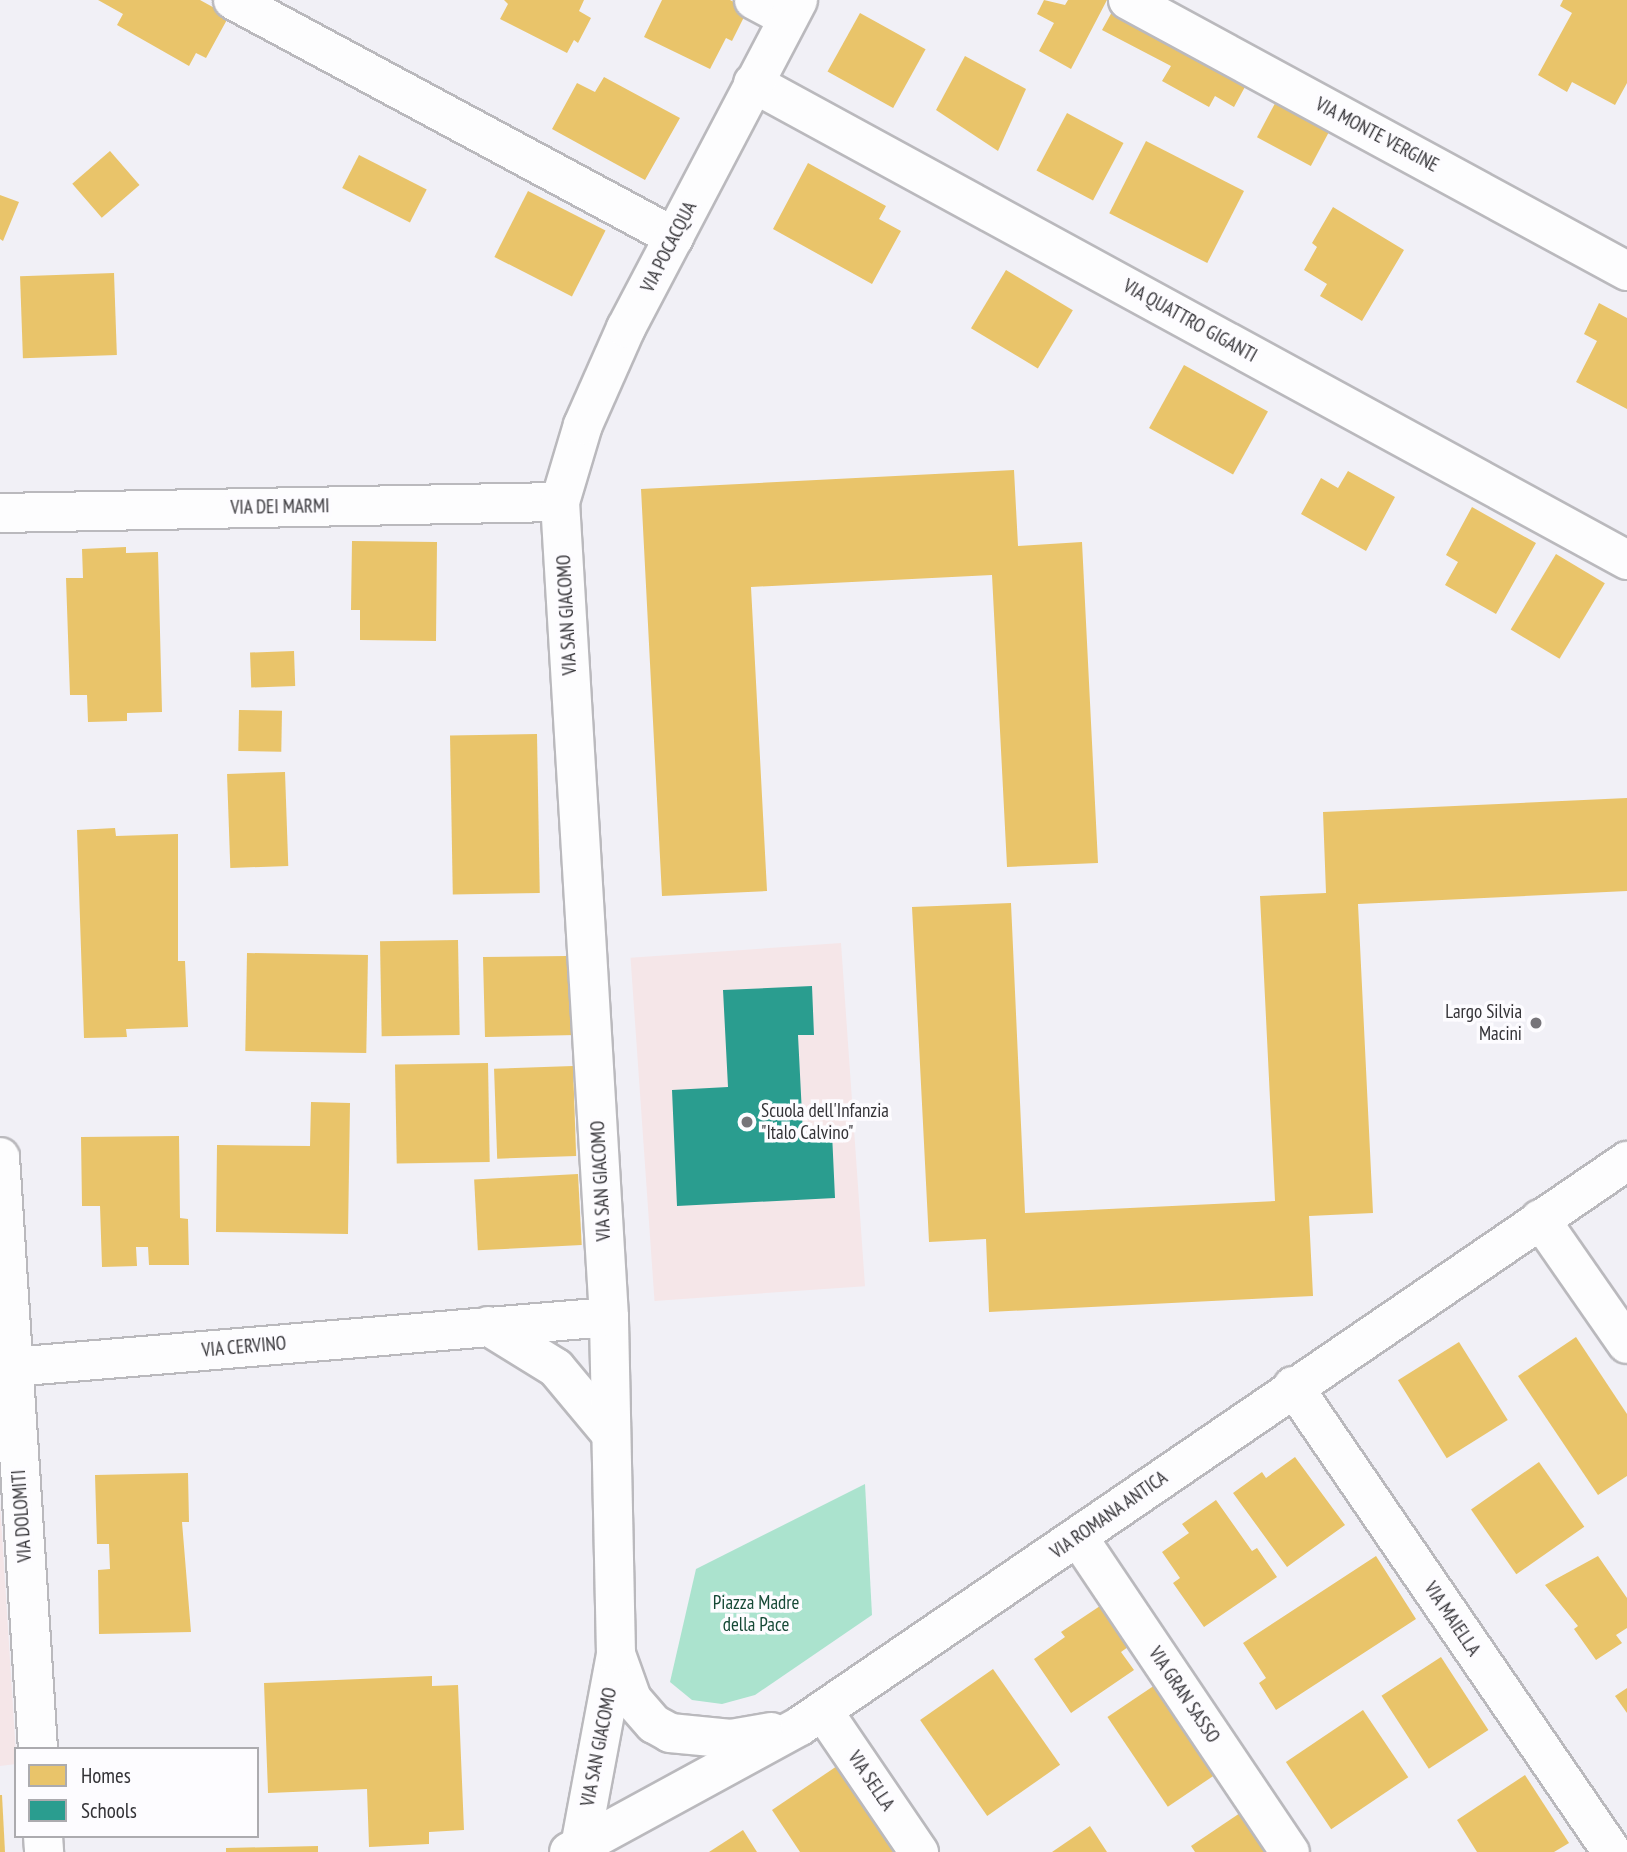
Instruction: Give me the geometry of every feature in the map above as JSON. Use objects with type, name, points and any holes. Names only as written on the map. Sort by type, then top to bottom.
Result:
[{"type":"street","points":[[233,0],[674,237]]},
{"type":"street","points":[[754,0],[793,9]]},
{"type":"street","name":"VIA MONTE VERGINE","points":[[1128,0],[1627,271]]},
{"type":"street","name":"VIA POCACQUA","points":[[560,502],[583,425],[674,237],[793,9]]},
{"type":"street","name":"VIA QUATTRO GIGANTI","points":[[753,83],[1627,559]]},
{"type":"street","name":"VIA DEI MARMI","points":[[0,513],[560,502]]},
{"type":"street","name":"VIA SAN GIACOMO","points":[[560,502],[609,1317],[616,1654],[577,1851]]},
{"type":"street","name":"VIA DOLOMITI","points":[[0,1157],[6,1367],[38,1747]]},
{"type":"street","name":"VIA ROMANA ANTICA","points":[[577,1851],[812,1718],[1078,1537],[1293,1386],[1627,1161]]},
{"type":"street","points":[[1540,1219],[1627,1344]]},
{"type":"street","name":"VIA CERVINO","points":[[6,1367],[609,1317]]},
{"type":"street","points":[[488,1326],[556,1368],[611,1434]]},
{"type":"street","name":"VIA MAIELLA","points":[[1293,1386],[1612,1852]]},
{"type":"street","name":"VIA GRAN SASSO","points":[[1078,1537],[1290,1852]]},
{"type":"street","points":[[616,1654],[632,1699],[654,1724],[670,1733],[731,1739],[812,1718]]},
{"type":"street","name":"VIA SELLA","points":[[812,1718],[919,1852]]},
{"type":"shaded area","name":"Scuola dell'Infanzia \"Italo Calvino\"","points":[[841,943],[865,1286],[655,1301],[631,958]]},
{"type":"shaded area","points":[[0,1503],[16,1747],[14,1764],[0,1766]]},
{"type":"green space","name":"Piazza Madre della Pace","points":[[865,1484],[872,1615],[755,1695],[722,1704],[692,1700],[670,1682],[696,1569]]},
{"type":"building: Homes","points":[[98,0],[200,0],[229,16],[206,58],[196,53],[189,66],[117,25],[123,14]]},
{"type":"building: Homes","points":[[504,0],[584,0],[579,11],[591,18],[578,43],[574,40],[567,53],[500,19],[508,4]]},
{"type":"building: Homes","points":[[662,0],[730,0],[748,9],[732,41],[726,38],[710,69],[644,37]]},
{"type":"building: Homes","points":[[1044,0],[1065,5],[1068,0],[1107,0],[1071,69],[1039,51],[1054,23],[1037,14]]},
{"type":"building: Homes","points":[[1563,0],[1627,0],[1627,83],[1615,105],[1572,82],[1567,92],[1538,75],[1572,13],[1560,6]]},
{"type":"building: Homes","points":[[1118,1],[1252,74],[1234,107],[1215,96],[1209,107],[1162,81],[1171,66],[1102,30]]},
{"type":"building: Homes","points":[[860,13],[926,49],[893,108],[828,72]]},
{"type":"building: Homes","points":[[965,56],[1026,89],[998,151],[936,110]]},
{"type":"building: Homes","points":[[604,77],[680,118],[645,180],[552,129],[577,83],[595,92]]},
{"type":"building: Homes","points":[[1280,94],[1334,123],[1311,166],[1257,137]]},
{"type":"building: Homes","points":[[1067,113],[1124,143],[1093,200],[1036,170]]},
{"type":"building: Homes","points":[[1146,141],[1244,191],[1207,263],[1109,213]]},
{"type":"building: Homes","points":[[110,151],[140,185],[102,218],[72,184]]},
{"type":"building: Homes","points":[[359,155],[427,190],[410,222],[342,188]]},
{"type":"building: Homes","points":[[808,163],[886,206],[879,219],[901,231],[872,284],[773,229]]},
{"type":"building: Homes","points":[[528,191],[606,230],[572,296],[494,257]]},
{"type":"building: Homes","points":[[0,195],[19,202],[3,241],[0,239]]},
{"type":"building: Homes","points":[[1333,207],[1404,250],[1362,321],[1320,296],[1327,284],[1304,270],[1317,247],[1312,243]]},
{"type":"building: Homes","points":[[1006,270],[1073,310],[1038,368],[971,328]]},
{"type":"building: Homes","points":[[114,273],[117,355],[23,358],[20,276]]},
{"type":"building: Homes","points":[[1599,303],[1627,318],[1627,409],[1576,382],[1597,341],[1584,334]]},
{"type":"building: Homes","points":[[1184,365],[1268,412],[1233,475],[1149,428]]},
{"type":"building: Homes","points":[[1014,470],[1018,546],[1082,542],[1098,863],[1007,867],[992,575],[751,587],[767,891],[662,896],[641,489]]},
{"type":"building: Homes","points":[[1348,471],[1395,497],[1366,551],[1301,514],[1321,478],[1338,488]]},
{"type":"building: Homes","points":[[1472,507],[1536,543],[1496,614],[1445,585],[1458,562],[1446,555]]},
{"type":"building: Homes","points":[[352,541],[437,542],[436,641],[360,640],[360,610],[351,610]]},
{"type":"building: Homes","points":[[126,547],[126,553],[158,552],[162,712],[127,713],[127,721],[88,722],[87,695],[70,695],[66,578],[83,578],[82,549]]},
{"type":"building: Homes","points":[[1556,554],[1605,583],[1560,659],[1511,629]]},
{"type":"building: Homes","points":[[294,651],[295,686],[251,688],[250,653]]},
{"type":"building: Homes","points":[[239,710],[282,711],[281,752],[238,751]]},
{"type":"building: Homes","points":[[537,734],[540,893],[453,894],[450,736]]},
{"type":"building: Homes","points":[[285,772],[288,866],[230,868],[227,774]]},
{"type":"building: Homes","points":[[1627,798],[1627,891],[1358,904],[1373,1213],[1309,1216],[1313,1296],[989,1312],[986,1239],[929,1242],[912,907],[1011,903],[1025,1213],[1275,1201],[1260,896],[1326,893],[1323,812]]},
{"type":"building: Homes","points":[[115,828],[116,836],[178,834],[178,961],[185,961],[188,1027],[126,1029],[127,1037],[84,1038],[77,830]]},
{"type":"building: Homes","points":[[458,940],[460,1035],[382,1036],[380,941]]},
{"type":"building: Homes","points":[[247,953],[368,955],[366,1053],[245,1051]]},
{"type":"building: Homes","points":[[567,956],[568,979],[575,978],[576,1035],[485,1037],[483,957]]},
{"type":"building: Homes","points":[[488,1063],[490,1162],[397,1164],[395,1065]]},
{"type":"building: Homes","points":[[573,1066],[576,1156],[497,1159],[494,1069]]},
{"type":"building: Homes","points":[[311,1102],[350,1103],[348,1234],[216,1232],[217,1145],[310,1146]]},
{"type":"building: Homes","points":[[179,1136],[180,1218],[188,1219],[189,1265],[149,1265],[148,1247],[136,1247],[137,1266],[102,1267],[100,1206],[82,1206],[81,1137]]},
{"type":"building: Homes","points":[[578,1174],[582,1245],[478,1250],[474,1179]]},
{"type":"building: Homes","points":[[1576,1337],[1627,1414],[1627,1476],[1598,1495],[1518,1376]]},
{"type":"building: Homes","points":[[1459,1342],[1508,1420],[1447,1458],[1398,1380]]},
{"type":"building: Homes","points":[[1295,1457],[1345,1525],[1287,1567],[1233,1493],[1262,1472],[1266,1478]]},
{"type":"building: Homes","points":[[1539,1462],[1584,1527],[1516,1574],[1471,1510]]},
{"type":"building: Homes","points":[[188,1473],[189,1522],[182,1522],[191,1632],[99,1634],[98,1570],[110,1569],[109,1544],[97,1544],[95,1475]]},
{"type":"building: Homes","points":[[1216,1500],[1252,1551],[1257,1548],[1277,1577],[1204,1627],[1173,1583],[1180,1578],[1162,1552],[1189,1533],[1182,1524]]},
{"type":"building: Homes","points":[[1376,1556],[1416,1619],[1276,1710],[1259,1683],[1266,1678],[1243,1643]]},
{"type":"building: Homes","points":[[1598,1556],[1627,1598],[1627,1628],[1616,1635],[1622,1643],[1596,1660],[1574,1629],[1578,1626],[1545,1585]]},
{"type":"building: Homes","points":[[1100,1606],[1128,1647],[1121,1652],[1134,1670],[1071,1713],[1034,1659],[1065,1637],[1061,1632]]},
{"type":"building: Homes","points":[[1441,1657],[1488,1730],[1429,1769],[1381,1696]]},
{"type":"building: Homes","points":[[993,1669],[1060,1765],[987,1816],[920,1720]]},
{"type":"building: Homes","points":[[432,1676],[432,1686],[458,1685],[464,1830],[429,1832],[429,1844],[369,1847],[367,1789],[268,1793],[264,1683]]},
{"type":"building: Homes","points":[[1158,1683],[1218,1773],[1168,1807],[1107,1717]]},
{"type":"building: Homes","points":[[1627,1688],[1627,1713],[1615,1696]]},
{"type":"building: Homes","points":[[1363,1710],[1408,1777],[1331,1829],[1286,1762]]},
{"type":"building: Homes","points":[[840,1764],[899,1852],[800,1852],[772,1810]]},
{"type":"building: Homes","points":[[1525,1775],[1569,1843],[1554,1852],[1477,1852],[1457,1820]]},
{"type":"building: Homes","points":[[2,1795],[5,1852],[0,1852]]},
{"type":"building: Homes","points":[[1246,1809],[1275,1852],[1195,1852],[1191,1846]]},
{"type":"building: Homes","points":[[1090,1826],[1107,1852],[1052,1852]]},
{"type":"building: Homes","points":[[743,1830],[757,1852],[709,1852]]},
{"type":"building: Homes","points":[[318,1846],[318,1852],[226,1852],[226,1848]]},
{"type":"building: Schools","points":[[812,986],[814,1035],[798,1035],[803,1134],[832,1133],[835,1198],[677,1206],[672,1090],[728,1087],[723,990]]},
{"type":"place","name":"Largo Silvia Macini","points":[[1536,1023]]},
{"type":"place","name":"Scuola dell'Infanzia \"Italo Calvino\"","points":[[747,1122]]}]
